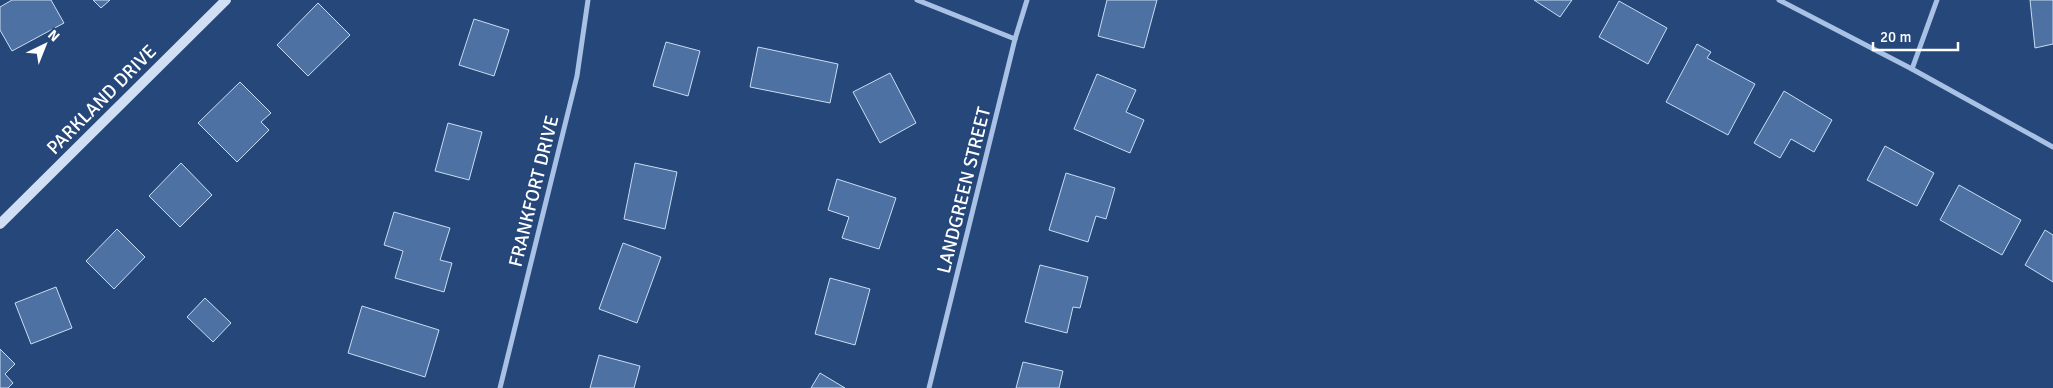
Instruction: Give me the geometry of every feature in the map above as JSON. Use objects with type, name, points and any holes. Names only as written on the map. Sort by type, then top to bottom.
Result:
[{"type":"street","name":"PARKLAND DRIVE","points":[[0,224],[226,0]]},
{"type":"street","name":"FRANKFORT DRIVE","points":[[500,388],[577,76],[588,0]]},
{"type":"street","points":[[917,0],[1015,39]]},
{"type":"street","name":"LANDGREEN STREET","points":[[929,388],[1015,39],[1027,0]]},
{"type":"street","points":[[1779,0],[1912,69],[2053,147]]},
{"type":"street","points":[[1912,69],[1937,0]]},
{"type":"building","points":[[12,0],[51,0],[64,23],[12,51],[0,30],[0,7]]},
{"type":"building","points":[[93,0],[110,0],[101,8]]},
{"type":"building","points":[[1107,0],[1157,0],[1144,48],[1098,36]]},
{"type":"building","points":[[1534,0],[1572,0],[1560,17]]},
{"type":"building","points":[[2030,0],[2053,0],[2053,44],[2035,48]]},
{"type":"building","points":[[1619,1],[1667,28],[1648,64],[1599,37]]},
{"type":"building","points":[[318,3],[350,35],[308,76],[277,45]]},
{"type":"building","points":[[474,19],[509,30],[494,76],[459,65]]},
{"type":"building","points":[[666,42],[700,51],[688,96],[653,86]]},
{"type":"building","points":[[1697,44],[1711,52],[1707,58],[1755,84],[1728,135],[1666,102]]},
{"type":"building","points":[[758,47],[838,64],[830,103],[750,87]]},
{"type":"building","points":[[890,73],[916,123],[880,143],[853,92]]},
{"type":"building","points":[[1097,74],[1136,90],[1126,112],[1144,120],[1130,153],[1074,129]]},
{"type":"building","points":[[240,82],[271,113],[261,122],[269,130],[237,162],[198,123]]},
{"type":"building","points":[[1784,91],[1832,120],[1814,152],[1791,139],[1780,158],[1754,143]]},
{"type":"building","points":[[448,123],[482,132],[469,180],[435,171]]},
{"type":"building","points":[[1885,146],[1934,173],[1917,206],[1867,180]]},
{"type":"building","points":[[181,163],[212,195],[180,227],[149,196]]},
{"type":"building","points":[[635,163],[677,172],[665,229],[624,219]]},
{"type":"building","points":[[1066,173],[1115,188],[1106,219],[1096,216],[1088,242],[1049,230]]},
{"type":"building","points":[[837,179],[896,198],[879,249],[842,238],[849,217],[828,210]]},
{"type":"building","points":[[1959,185],[2021,220],[2002,255],[1940,220]]},
{"type":"building","points":[[394,212],[450,228],[440,260],[452,263],[444,292],[395,278],[403,251],[384,245]]},
{"type":"building","points":[[117,229],[145,257],[114,289],[86,261]]},
{"type":"building","points":[[2045,230],[2053,235],[2053,282],[2025,265]]},
{"type":"building","points":[[623,243],[661,257],[637,323],[599,309]]},
{"type":"building","points":[[1040,265],[1088,277],[1080,308],[1073,307],[1067,333],[1025,322]]},
{"type":"building","points":[[830,278],[870,289],[855,345],[815,334]]},
{"type":"building","points":[[56,287],[72,328],[31,344],[15,303]]},
{"type":"building","points":[[205,298],[231,323],[213,342],[187,317]]},
{"type":"building","points":[[362,306],[439,330],[425,377],[348,353]]},
{"type":"building","points":[[0,349],[15,364],[5,374],[13,383],[8,388],[0,388]]},
{"type":"building","points":[[599,355],[640,366],[634,388],[590,388]]},
{"type":"building","points":[[1023,362],[1063,371],[1059,388],[1016,388]]},
{"type":"building","points":[[820,373],[845,388],[811,388]]}]
